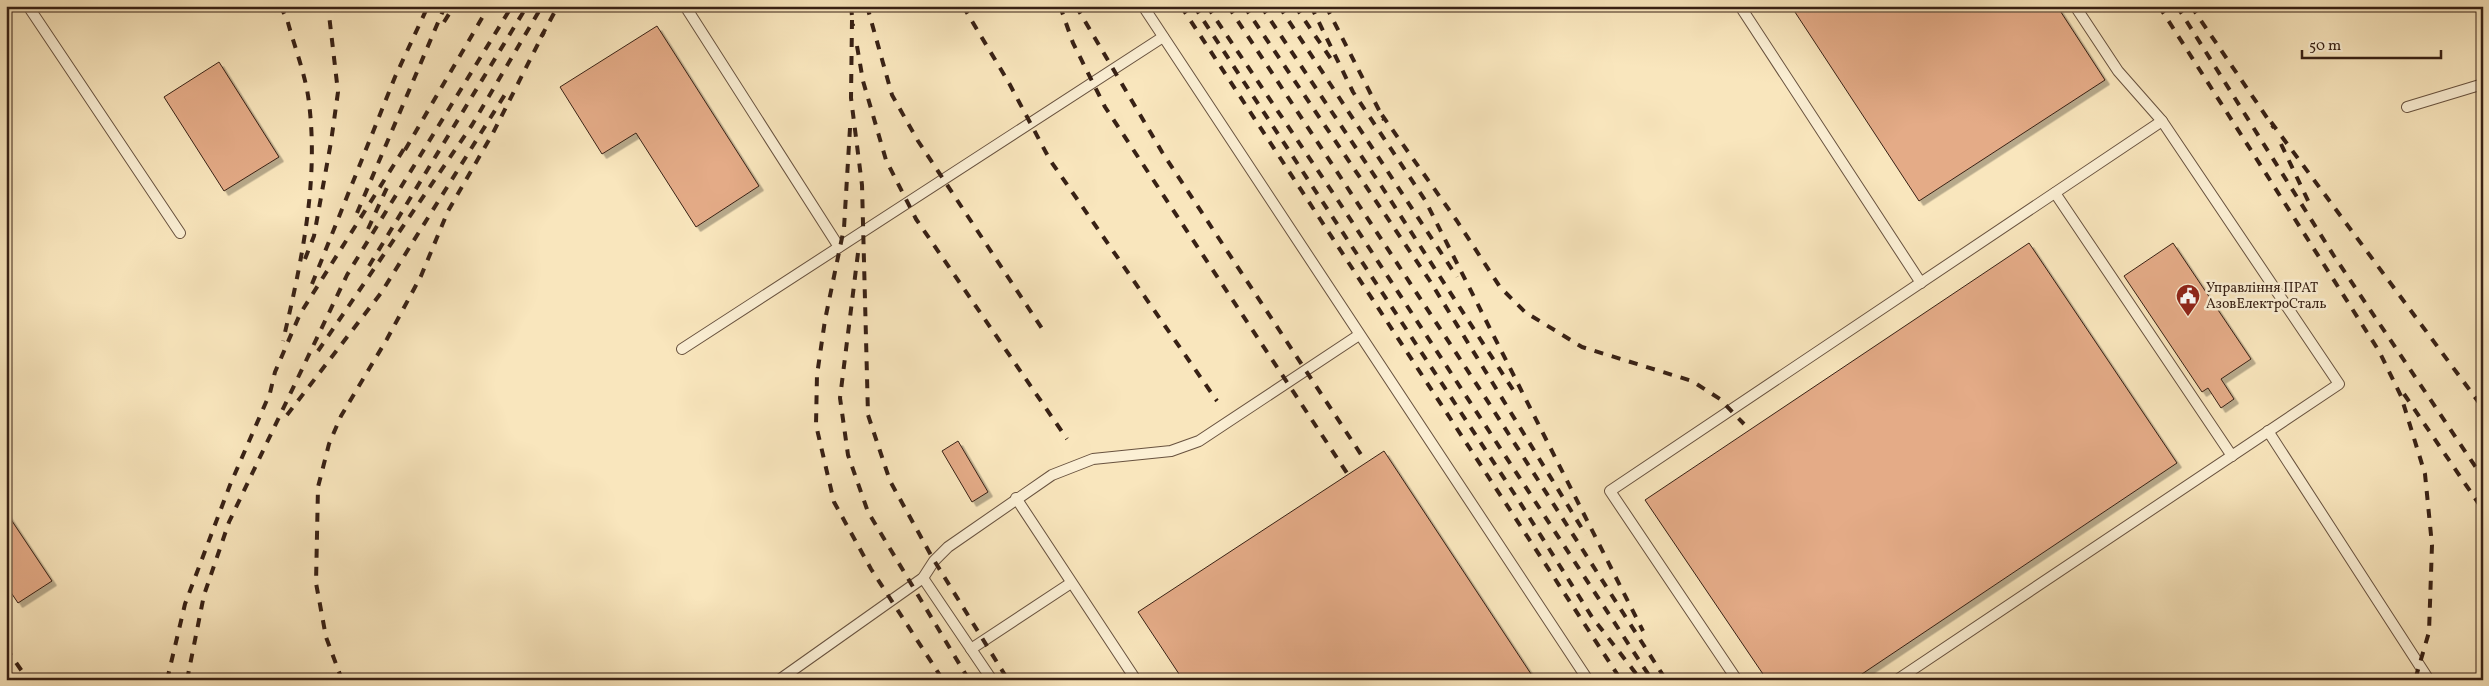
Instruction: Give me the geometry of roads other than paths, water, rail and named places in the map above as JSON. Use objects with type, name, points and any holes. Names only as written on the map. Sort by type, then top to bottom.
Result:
[{"type":"lane","points":[[28,6],[180,233]]},
{"type":"lane","points":[[685,6],[839,247]]},
{"type":"lane","points":[[1143,6],[1588,680]]},
{"type":"lane","points":[[1740,6],[1921,283]]},
{"type":"lane","points":[[1897,680],[2339,384],[2162,122],[2118,71],[2075,6]]},
{"type":"lane","points":[[682,349],[1163,37]]},
{"type":"lane","points":[[2407,107],[2483,84]]},
{"type":"lane","points":[[1736,680],[1610,491],[2162,122]]},
{"type":"lane","points":[[2054,193],[2232,456]]},
{"type":"lane","points":[[779,680],[923,578],[934,561],[948,547],[1016,498],[1052,475],[1093,459],[1171,451],[1199,441],[1360,335]]},
{"type":"lane","points":[[2268,432],[2429,680]]},
{"type":"lane","points":[[1016,498],[1136,680]]},
{"type":"lane","points":[[923,578],[992,680]]},
{"type":"lane","points":[[971,648],[1071,583]]},
{"type":"railway","points":[[280,6],[287,19],[305,82],[309,103],[312,163],[302,253],[283,341]]},
{"type":"railway","points":[[305,259],[314,236],[338,92],[328,6]]},
{"type":"railway","points":[[312,284],[395,77],[428,6]]},
{"type":"railway","points":[[357,213],[445,6]]},
{"type":"railway","points":[[444,22],[454,6]]},
{"type":"railway","points":[[405,150],[489,6]]},
{"type":"railway","points":[[187,680],[204,595],[229,522],[347,275],[512,6]]},
{"type":"railway","points":[[369,266],[527,6]]},
{"type":"railway","points":[[318,351],[472,125],[542,6]]},
{"type":"railway","points":[[541,37],[558,6]]},
{"type":"railway","points":[[851,6],[853,26]]},
{"type":"railway","points":[[867,6],[892,95],[918,141],[1045,333]]},
{"type":"railway","points":[[963,6],[1009,83],[1050,160],[1217,401]]},
{"type":"railway","points":[[1060,6],[1073,43],[1105,107],[1347,473]]},
{"type":"railway","points":[[1076,6],[1162,152],[1364,459]]},
{"type":"railway","points":[[1181,6],[1621,680]]},
{"type":"railway","points":[[1194,6],[1519,501],[1592,617],[1641,680]]},
{"type":"railway","points":[[1207,6],[1339,202],[1652,680]]},
{"type":"railway","points":[[1228,6],[1483,394],[1666,680]]},
{"type":"railway","points":[[1244,6],[1430,281],[1586,535]]},
{"type":"railway","points":[[1261,6],[1382,187],[1517,396]]},
{"type":"railway","points":[[1279,6],[1457,277]]},
{"type":"railway","points":[[1295,6],[1331,59]]},
{"type":"railway","points":[[1311,6],[1353,92],[1425,200],[1643,631]]},
{"type":"railway","points":[[1326,6],[1384,120]]},
{"type":"railway","points":[[2159,6],[2379,351],[2401,396],[2425,474],[2432,545],[2429,632],[2415,680]]},
{"type":"railway","points":[[2177,6],[2334,256],[2483,478]]},
{"type":"railway","points":[[2191,6],[2274,128]]},
{"type":"railway","points":[[852,20],[851,98],[862,185],[868,415],[890,481],[932,557],[1008,680]]},
{"type":"railway","points":[[342,680],[326,637],[316,583],[318,487],[329,444],[341,416],[387,339],[421,276],[448,211],[493,133],[544,32]]},
{"type":"railway","points":[[857,46],[863,81],[886,160],[916,219],[1067,439]]},
{"type":"railway","points":[[287,415],[381,293],[509,88]]},
{"type":"railway","points":[[1382,115],[1457,221],[1500,287],[1525,312],[1582,347],[1692,381],[1720,399],[1744,424]]},
{"type":"railway","points":[[2271,122],[2483,408]]},
{"type":"railway","points":[[850,128],[844,228],[825,320],[817,375],[816,425],[834,502],[871,569],[943,680]]},
{"type":"railway","points":[[167,680],[185,604],[230,485],[270,393],[275,372],[300,314],[407,144]]},
{"type":"railway","points":[[2281,144],[2312,209]]},
{"type":"railway","points":[[368,229],[390,181]]},
{"type":"railway","points":[[858,253],[840,398],[848,455],[868,512],[969,680]]},
{"type":"railway","points":[[2404,394],[2483,510]]},
{"type":"railway","points":[[6,648],[28,680]]},
{"type":"place","name":"Управління ПРАТ АзовЕлектроСталь","points":[[2188,317]]}]
